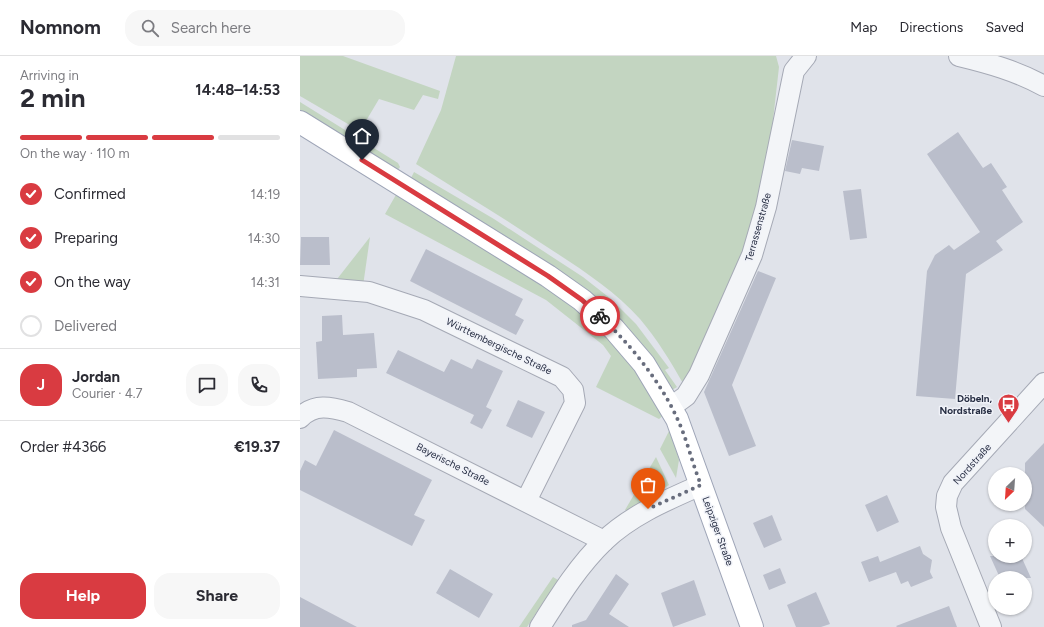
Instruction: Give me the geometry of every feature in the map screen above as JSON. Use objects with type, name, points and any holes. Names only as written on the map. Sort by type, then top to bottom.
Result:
[{"type":"main road","name":"Leipziger Straße","points":[[300,122],[542,272],[582,300],[614,329],[644,364],[677,418],[752,627]]},
{"type":"street","name":"Terrassenstraße","points":[[670,407],[686,396],[699,375],[752,255],[766,207],[794,71],[806,56]]},
{"type":"street","points":[[959,56],[993,65],[1032,79],[1044,86]]},
{"type":"street","name":"Württembergische Straße","points":[[300,286],[369,292],[424,310],[562,377],[573,390],[575,403],[526,501]]},
{"type":"street","name":"Nordstraße","points":[[991,627],[951,528],[946,507],[947,496],[953,483],[1044,383]]},
{"type":"street","name":"Bayerische Straße","points":[[300,418],[306,412],[329,406],[348,412],[604,541]]},
{"type":"street","points":[[540,627],[565,588],[604,541],[648,509],[701,485]]},
{"type":"green space","points":[[300,56],[343,56],[440,91],[438,99],[423,95],[414,110],[379,99],[360,131],[300,96]]},
{"type":"green space","points":[[456,56],[776,56],[779,67],[766,182],[755,229],[684,385],[664,351],[640,319],[607,288],[496,214],[416,164],[441,110]]},
{"type":"green space","points":[[300,102],[398,163],[400,167],[397,171],[300,112]]},
{"type":"green space","points":[[414,172],[494,219],[583,277],[611,299],[636,324],[669,368],[665,370],[677,387],[672,390],[610,311],[584,287],[410,180]]},
{"type":"green space","points":[[397,193],[572,303],[618,346],[665,414],[659,419],[596,387],[611,356],[603,345],[546,300],[385,214]]},
{"type":"green space","points":[[370,237],[363,286],[334,283]]},
{"type":"green space","points":[[670,429],[679,460],[676,478],[660,449]]},
{"type":"green space","points":[[656,457],[669,485],[627,511],[625,510]]},
{"type":"green space","points":[[553,577],[558,580],[527,627],[519,627]]},
{"type":"building","points":[[958,132],[983,168],[991,163],[1007,187],[1002,190],[1023,222],[996,241],[1003,250],[966,274],[955,399],[916,396],[927,271],[935,255],[949,245],[954,250],[980,232],[927,154]]},
{"type":"building","points":[[792,140],[824,146],[819,171],[802,168],[800,174],[785,171]]},
{"type":"building","points":[[861,189],[867,238],[850,240],[843,191]]},
{"type":"building","points":[[301,237],[329,237],[330,265],[300,265]]},
{"type":"building","points":[[426,249],[523,299],[515,315],[524,320],[516,335],[410,281]]},
{"type":"building","points":[[758,271],[776,278],[732,385],[756,446],[729,456],[704,392]]},
{"type":"building","points":[[342,315],[343,335],[374,333],[377,368],[357,369],[357,377],[318,379],[316,342],[322,341],[322,316]]},
{"type":"building","points":[[398,350],[444,372],[451,359],[472,369],[477,359],[503,371],[486,407],[492,410],[482,429],[470,423],[474,415],[386,373]]},
{"type":"building","points":[[518,400],[545,412],[532,438],[506,426]]},
{"type":"building","points":[[334,430],[432,480],[414,515],[425,520],[412,546],[300,490],[300,471],[305,460],[316,466]]},
{"type":"building","points":[[1044,443],[1044,527],[1027,511],[1032,511],[1032,467],[1025,467],[1025,463]]},
{"type":"building","points":[[887,495],[899,522],[877,532],[865,505]]},
{"type":"building","points":[[772,515],[782,540],[764,548],[753,523]]},
{"type":"building","points":[[920,546],[923,554],[932,560],[930,572],[933,578],[911,587],[908,581],[901,584],[896,572],[869,582],[861,562],[878,556],[880,562]]},
{"type":"building","points":[[993,563],[1024,563],[1028,571],[997,571]]},
{"type":"building","points":[[780,568],[786,583],[769,590],[763,575]]},
{"type":"building","points":[[450,569],[493,594],[479,618],[436,593]]},
{"type":"building","points":[[616,574],[629,584],[609,614],[629,627],[572,627],[572,625],[586,620]]},
{"type":"building","points":[[694,580],[706,615],[673,627],[661,593]]},
{"type":"building","points":[[816,592],[830,624],[821,627],[796,627],[787,605]]},
{"type":"building","points":[[300,597],[357,627],[300,627]]},
{"type":"building","points":[[949,606],[957,627],[896,626]]},
{"type":"way so far","points":[[600,316],[614,329],[644,364],[664,395],[677,418],[701,485],[648,509]]},
{"type":"place","name":"Döbeln, Nordstraße","points":[[1008,424]]},
{"type":"route","points":[[362,160],[548,276],[582,300],[600,316]]}]
